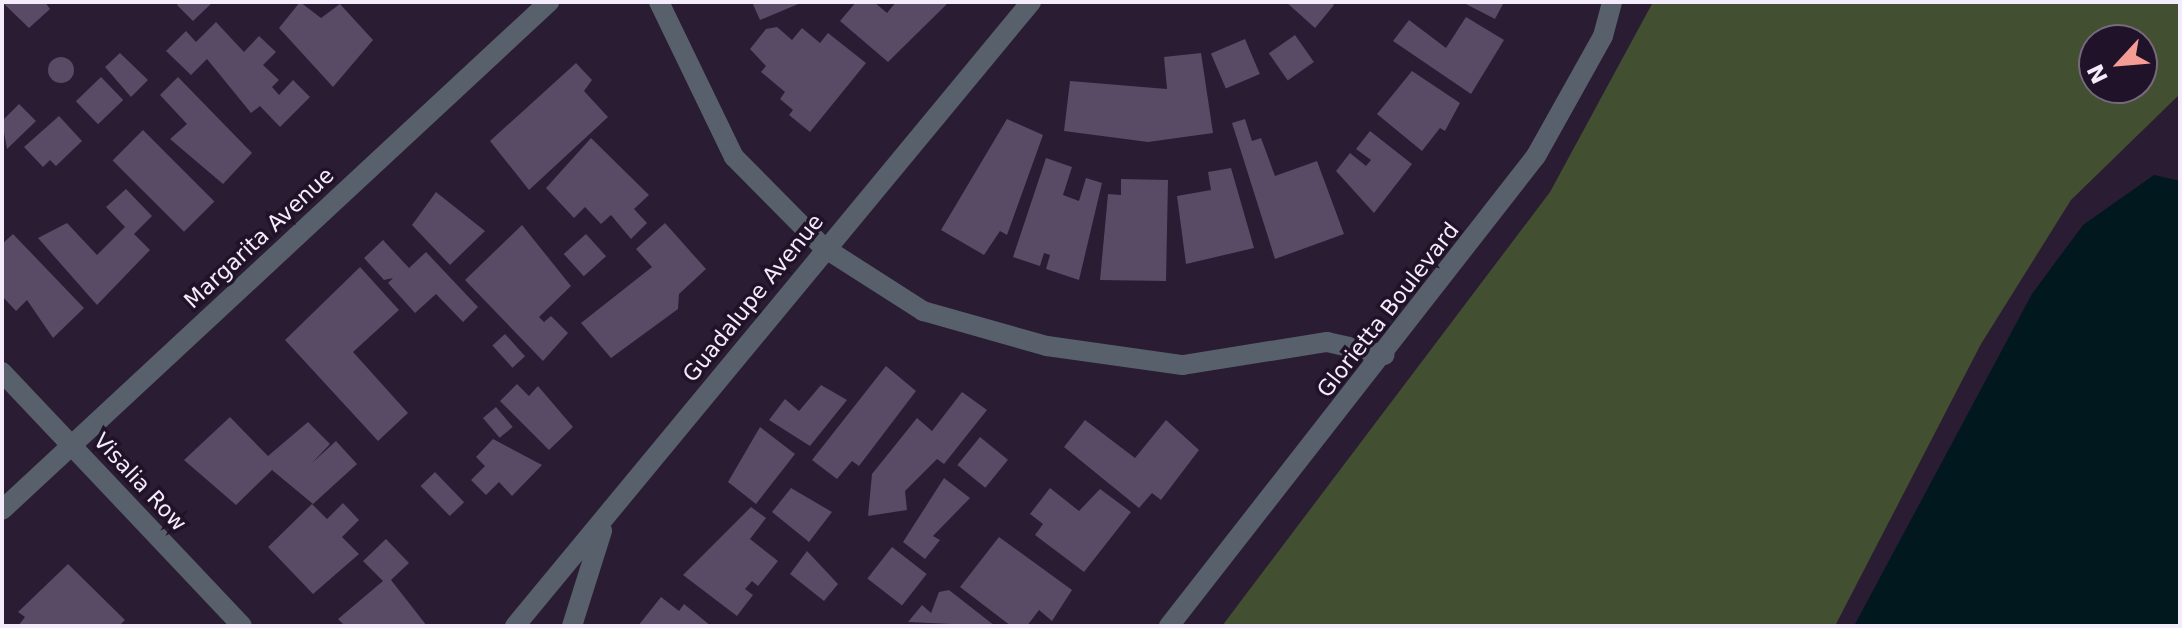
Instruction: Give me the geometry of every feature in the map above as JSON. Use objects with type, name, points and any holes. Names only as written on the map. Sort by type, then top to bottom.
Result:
[{"type":"street","name":"Margarita Avenue","points":[[2,510],[549,2]]},
{"type":"street","points":[[659,2],[734,157],[823,247],[923,311],[1047,346],[1183,365],[1327,342],[1385,355]]},
{"type":"street","name":"Guadalupe Avenue","points":[[515,626],[606,520],[823,247],[1031,2]]},
{"type":"street","name":"Glorietta Boulevard","points":[[1169,626],[1385,355],[1536,156],[1603,36],[1612,2]]},
{"type":"street","name":"Visalia Row","points":[[2,372],[242,626]]},
{"type":"street","points":[[572,626],[606,520]]},
{"type":"green space","points":[[1653,2],[2180,2],[2180,94],[2071,200],[1981,344],[1835,626],[1222,626],[1550,192]]},
{"type":"water","points":[[2154,175],[2180,181],[2180,626],[1854,626],[2032,294],[2083,225]]},
{"type":"building","points":[[2,2],[45,2],[50,9],[29,28]]},
{"type":"building","points":[[180,2],[213,2],[193,21],[177,5]]},
{"type":"building","points":[[300,2],[321,18],[340,4],[373,40],[333,87],[279,28]]},
{"type":"building","points":[[752,2],[803,2],[760,20]]},
{"type":"building","points":[[856,2],[874,2],[887,13],[896,2],[949,2],[888,62],[840,21]]},
{"type":"building","points":[[1286,2],[1331,2],[1334,5],[1315,28]]},
{"type":"building","points":[[1462,2],[1504,2],[1495,19]]},
{"type":"building","points":[[1466,17],[1504,40],[1471,94],[1393,41],[1409,20],[1446,48]]},
{"type":"building","points":[[216,22],[244,52],[259,36],[276,52],[263,65],[279,80],[272,87],[279,95],[293,80],[310,97],[280,127],[260,106],[251,113],[207,59],[191,75],[166,51],[186,31],[196,42]]},
{"type":"building","points":[[777,27],[792,40],[802,28],[820,43],[828,33],[866,63],[810,132],[789,115],[793,110],[780,99],[785,92],[761,72],[766,66],[750,49],[766,29]]},
{"type":"building","points":[[1295,35],[1314,62],[1288,80],[1269,53]]},
{"type":"building","points":[[1245,39],[1260,74],[1226,88],[1211,53]]},
{"type":"building","points":[[120,53],[148,80],[131,97],[105,67]]},
{"type":"building","points":[[1201,53],[1213,133],[1148,142],[1064,131],[1070,81],[1167,89],[1164,57]]},
{"type":"building","points":[[61,57],[70,61],[74,70],[70,79],[61,83],[52,79],[48,70],[52,61]]},
{"type":"building","points":[[576,63],[592,80],[584,91],[608,117],[529,190],[490,141]]},
{"type":"building","points":[[1412,71],[1460,103],[1445,131],[1440,128],[1422,151],[1377,114]]},
{"type":"building","points":[[101,77],[123,100],[98,124],[76,101]]},
{"type":"building","points":[[178,77],[252,153],[223,184],[170,139],[187,124],[160,95]]},
{"type":"building","points":[[19,104],[36,121],[7,149],[2,121]]},
{"type":"building","points":[[59,116],[82,141],[56,166],[50,160],[43,167],[24,147]]},
{"type":"building","points":[[1007,119],[1043,135],[1007,235],[1000,231],[984,255],[941,230]]},
{"type":"building","points":[[1245,119],[1252,141],[1261,138],[1275,176],[1317,161],[1344,234],[1275,259],[1232,123]]},
{"type":"building","points":[[143,130],[214,201],[184,232],[113,160]]},
{"type":"building","points":[[1370,131],[1412,164],[1374,213],[1336,171],[1350,153],[1366,166],[1371,160],[1356,149]]},
{"type":"building","points":[[591,138],[649,195],[634,209],[647,223],[631,239],[611,215],[601,224],[585,207],[574,218],[546,188]]},
{"type":"building","points":[[1046,158],[1072,167],[1063,195],[1079,201],[1086,178],[1102,183],[1079,280],[1046,269],[1050,255],[1044,253],[1040,266],[1013,257]]},
{"type":"building","points":[[1231,168],[1254,248],[1186,264],[1177,196],[1211,190],[1208,172]]},
{"type":"building","points":[[1121,179],[1168,180],[1166,281],[1100,280],[1108,194],[1121,195]]},
{"type":"building","points":[[126,189],[152,216],[134,234],[150,250],[97,305],[38,238],[67,223],[97,255],[125,227],[106,207]]},
{"type":"building","points":[[436,192],[485,231],[450,265],[412,225]]},
{"type":"building","points":[[665,223],[706,269],[679,294],[678,309],[611,358],[581,323],[652,267],[636,249]]},
{"type":"building","points":[[522,225],[571,286],[539,317],[544,322],[551,316],[568,333],[543,361],[465,280]]},
{"type":"building","points":[[13,234],[84,308],[53,338],[27,300],[16,311],[2,296],[2,244]]},
{"type":"building","points":[[586,234],[606,256],[584,276],[564,254]]},
{"type":"building","points":[[383,240],[409,268],[426,252],[478,307],[463,322],[436,294],[415,313],[388,283],[393,278],[384,280],[364,258]]},
{"type":"building","points":[[360,267],[399,310],[353,352],[408,413],[378,441],[285,340]]},
{"type":"building","points":[[505,334],[525,356],[512,368],[492,345]]},
{"type":"building","points":[[886,366],[916,391],[859,466],[852,461],[837,479],[812,460]]},
{"type":"building","points":[[517,384],[529,396],[538,386],[573,427],[549,450],[500,401]]},
{"type":"building","points":[[821,385],[847,400],[810,446],[769,420],[785,399],[799,411]]},
{"type":"building","points":[[962,392],[987,410],[944,464],[937,459],[905,491],[907,510],[868,516],[872,474],[917,418],[932,431]]},
{"type":"building","points":[[496,407],[513,427],[500,438],[483,418]]},
{"type":"building","points":[[230,417],[268,456],[308,422],[330,444],[312,463],[336,441],[357,464],[313,504],[272,470],[236,505],[184,460]]},
{"type":"building","points":[[1085,420],[1135,458],[1166,420],[1199,450],[1161,500],[1152,493],[1139,508],[1064,447]]},
{"type":"building","points":[[760,427],[795,454],[756,504],[728,482]]},
{"type":"building","points":[[980,437],[1008,460],[985,488],[957,465]]},
{"type":"building","points":[[493,439],[542,465],[512,496],[499,482],[486,495],[471,480],[485,466],[476,457]]},
{"type":"building","points":[[435,472],[464,502],[450,516],[421,486]]},
{"type":"building","points":[[944,478],[970,498],[933,536],[940,540],[925,559],[903,542]]},
{"type":"building","points":[[791,488],[832,512],[809,542],[772,512]]},
{"type":"building","points":[[1050,488],[1079,511],[1100,489],[1131,512],[1084,572],[1035,535],[1043,524],[1030,514]]},
{"type":"building","points":[[343,503],[359,520],[342,537],[359,554],[313,594],[268,547],[312,504],[327,519]]},
{"type":"building","points":[[751,507],[766,518],[750,539],[778,561],[758,586],[752,581],[745,589],[753,595],[737,616],[683,575]]},
{"type":"building","points":[[999,537],[1072,590],[1052,621],[1039,610],[1027,626],[1011,626],[960,587]]},
{"type":"building","points":[[386,539],[409,563],[391,580],[427,626],[345,626],[338,619],[383,581],[363,561]]},
{"type":"building","points":[[892,547],[927,574],[902,606],[867,579]]},
{"type":"building","points":[[807,551],[838,584],[824,601],[790,574]]},
{"type":"building","points":[[68,564],[125,620],[119,626],[18,626],[25,617],[18,612]]},
{"type":"building","points":[[949,590],[995,626],[908,622],[922,605],[931,613],[939,592]]},
{"type":"building","points":[[661,597],[679,611],[684,604],[711,626],[638,626]]}]
